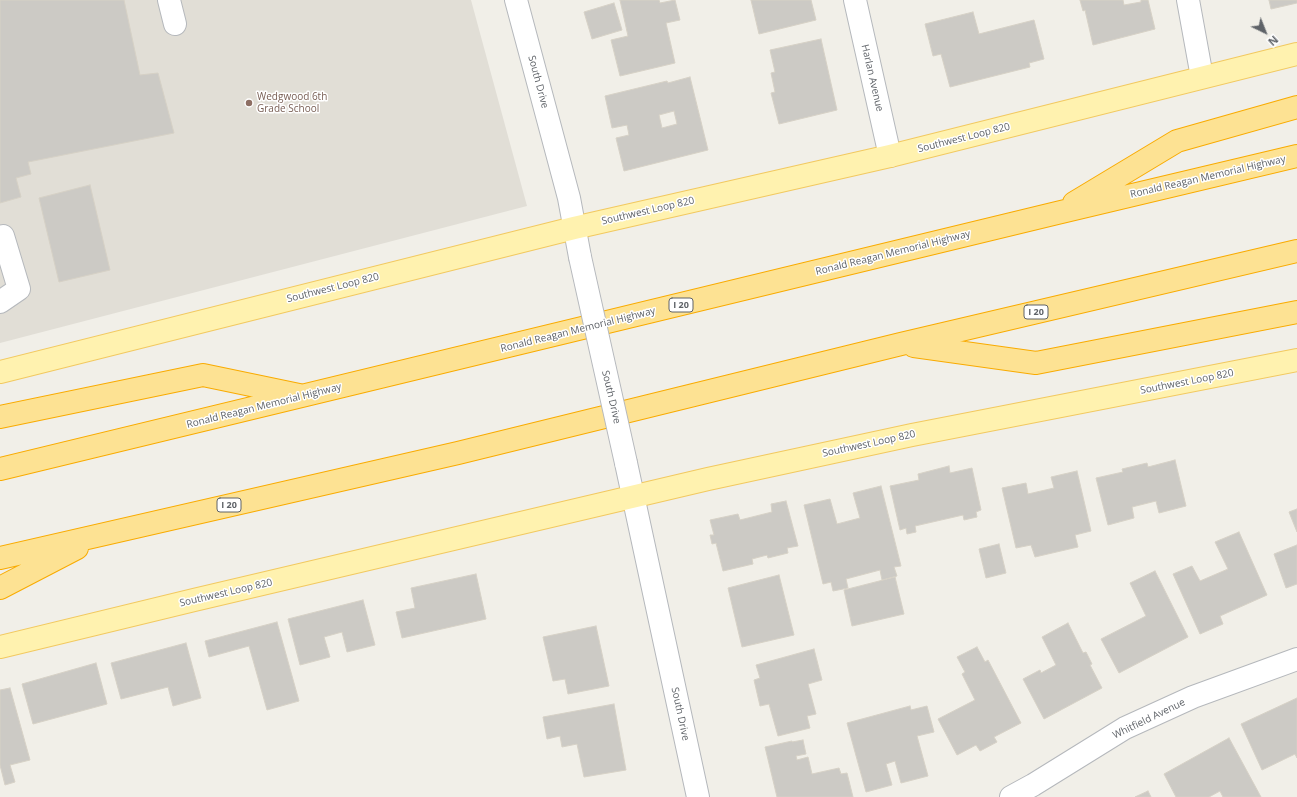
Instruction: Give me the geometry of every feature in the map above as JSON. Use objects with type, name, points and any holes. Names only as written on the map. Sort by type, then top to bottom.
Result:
[{"type":"highway","points":[[1057,213],[1177,141],[1297,108]]},
{"type":"highway","name":"Ronald Reagan Memorial Highway","points":[[0,469],[1297,156]]},
{"type":"highway","name":"I 20","points":[[0,558],[458,453],[901,344],[1297,251]]},
{"type":"highway","points":[[901,344],[1036,363],[1297,312]]},
{"type":"highway","points":[[0,417],[203,375],[304,396]]},
{"type":"highway","points":[[0,588],[105,533]]},
{"type":"main road","name":"Southwest Loop 820","points":[[0,372],[574,228],[890,156],[1297,54]]},
{"type":"main road","name":"Southwest Loop 820","points":[[0,648],[106,621],[634,496],[912,435],[1297,360]]},
{"type":"street","points":[[169,0],[174,24]]},
{"type":"street","name":"South Drive","points":[[516,0],[569,198],[580,257],[634,496],[698,797]]},
{"type":"street","name":"Harlan Avenue","points":[[855,0],[890,156]]},
{"type":"street","points":[[1188,0],[1202,78]]},
{"type":"street","points":[[0,302],[19,289],[3,236]]},
{"type":"street","name":"Whitfield Avenue","points":[[1011,797],[1125,728],[1193,697],[1297,659]]},
{"type":"shaded area","name":"Wedgwood 6th Grade School","points":[[0,0],[471,0],[527,206],[0,343]]},
{"type":"building","points":[[0,0],[124,0],[140,75],[158,73],[174,133],[28,162],[31,174],[16,178],[21,197],[0,203]]},
{"type":"building","points":[[620,0],[659,0],[660,3],[675,0],[680,20],[666,23],[675,63],[620,76],[611,40],[628,36]]},
{"type":"building","points":[[751,0],[811,0],[816,20],[759,34]]},
{"type":"building","points":[[1080,0],[1123,0],[1124,5],[1141,2],[1141,0],[1148,0],[1155,29],[1093,45],[1085,10],[1083,11]]},
{"type":"building","points":[[1269,0],[1297,0],[1297,3],[1271,9]]},
{"type":"building","points":[[614,3],[622,30],[592,39],[584,12]]},
{"type":"building","points":[[973,12],[979,34],[1034,20],[1044,59],[1029,63],[1030,67],[950,87],[941,54],[933,56],[925,24]]},
{"type":"building","points":[[821,39],[837,110],[779,124],[771,93],[775,92],[771,73],[775,72],[770,50]]},
{"type":"building","points":[[690,77],[708,150],[624,171],[616,138],[629,135],[627,125],[612,128],[605,96],[667,81],[668,83]],"holes":[[[674,111],[677,124],[662,128],[659,115]]]},
{"type":"building","points":[[90,185],[110,270],[59,282],[39,198]]},
{"type":"building","points":[[1175,460],[1186,506],[1159,513],[1156,501],[1132,507],[1134,518],[1108,525],[1096,478],[1123,472],[1122,469],[1147,463],[1148,467]]},
{"type":"building","points":[[949,466],[950,473],[972,468],[981,510],[976,512],[977,517],[964,520],[963,515],[915,526],[916,532],[907,534],[906,528],[900,530],[890,486],[919,480],[918,474]]},
{"type":"building","points":[[1077,471],[1091,531],[1075,535],[1078,547],[1035,557],[1031,545],[1016,548],[1002,488],[1026,483],[1028,494],[1054,488],[1051,477]]},
{"type":"building","points":[[881,486],[901,566],[894,567],[897,576],[882,580],[880,570],[846,579],[848,588],[833,591],[831,582],[823,584],[804,505],[830,499],[837,524],[860,518],[853,493]]},
{"type":"building","points":[[786,501],[798,546],[787,548],[788,553],[768,558],[767,555],[752,559],[753,564],[723,571],[716,543],[712,544],[710,535],[714,535],[710,520],[738,514],[740,520],[772,512],[771,504]]},
{"type":"building","points":[[1297,509],[1297,532],[1289,512]]},
{"type":"building","points":[[1239,532],[1267,595],[1220,616],[1223,624],[1200,634],[1173,574],[1192,566],[1200,581],[1228,569],[1215,542]]},
{"type":"building","points":[[999,544],[1006,573],[986,578],[979,549]]},
{"type":"building","points":[[1297,545],[1297,584],[1286,588],[1274,554]]},
{"type":"building","points":[[1155,571],[1188,637],[1119,673],[1101,639],[1146,616],[1130,583]]},
{"type":"building","points":[[476,574],[486,619],[402,638],[396,612],[415,608],[411,588]]},
{"type":"building","points":[[779,575],[794,635],[742,647],[728,588]]},
{"type":"building","points":[[895,577],[904,614],[852,626],[844,590]]},
{"type":"building","points":[[363,600],[375,645],[347,652],[342,632],[324,637],[330,657],[300,665],[288,619]]},
{"type":"building","points":[[277,622],[299,701],[267,710],[249,646],[209,657],[205,641]]},
{"type":"building","points":[[1068,623],[1083,653],[1086,652],[1092,664],[1090,665],[1102,688],[1044,719],[1023,679],[1040,670],[1041,673],[1056,665],[1042,637]]},
{"type":"building","points":[[596,626],[609,686],[568,694],[565,679],[553,681],[543,637]]},
{"type":"building","points":[[186,643],[201,698],[173,706],[168,687],[121,699],[111,663]]},
{"type":"building","points":[[977,647],[985,662],[988,660],[1021,723],[994,737],[997,742],[980,751],[976,745],[957,755],[938,719],[975,700],[962,674],[965,672],[957,657]]},
{"type":"building","points":[[814,649],[822,680],[808,684],[816,714],[807,716],[810,728],[778,736],[769,704],[760,706],[754,680],[760,678],[756,665]]},
{"type":"building","points":[[96,663],[107,704],[33,724],[22,684]]},
{"type":"building","points":[[10,688],[30,760],[10,765],[15,782],[5,785],[0,765],[0,690]]},
{"type":"building","points":[[1297,698],[1297,758],[1295,754],[1262,770],[1241,724]]},
{"type":"building","points":[[614,704],[626,770],[584,777],[577,744],[562,747],[560,736],[547,739],[543,717]]},
{"type":"building","points":[[910,706],[911,710],[927,706],[934,732],[917,736],[928,776],[901,783],[895,761],[886,764],[892,785],[866,792],[847,723]]},
{"type":"building","points":[[1229,738],[1261,797],[1223,797],[1220,791],[1209,797],[1176,797],[1164,774]]},
{"type":"building","points":[[803,740],[806,754],[796,756],[797,760],[808,757],[812,774],[839,768],[841,774],[847,773],[853,797],[777,797],[765,747]]},
{"type":"building","points":[[1148,791],[1151,797],[1135,797]]},
{"type":"place","name":"Wedgwood 6th Grade School","points":[[249,103]]}]
